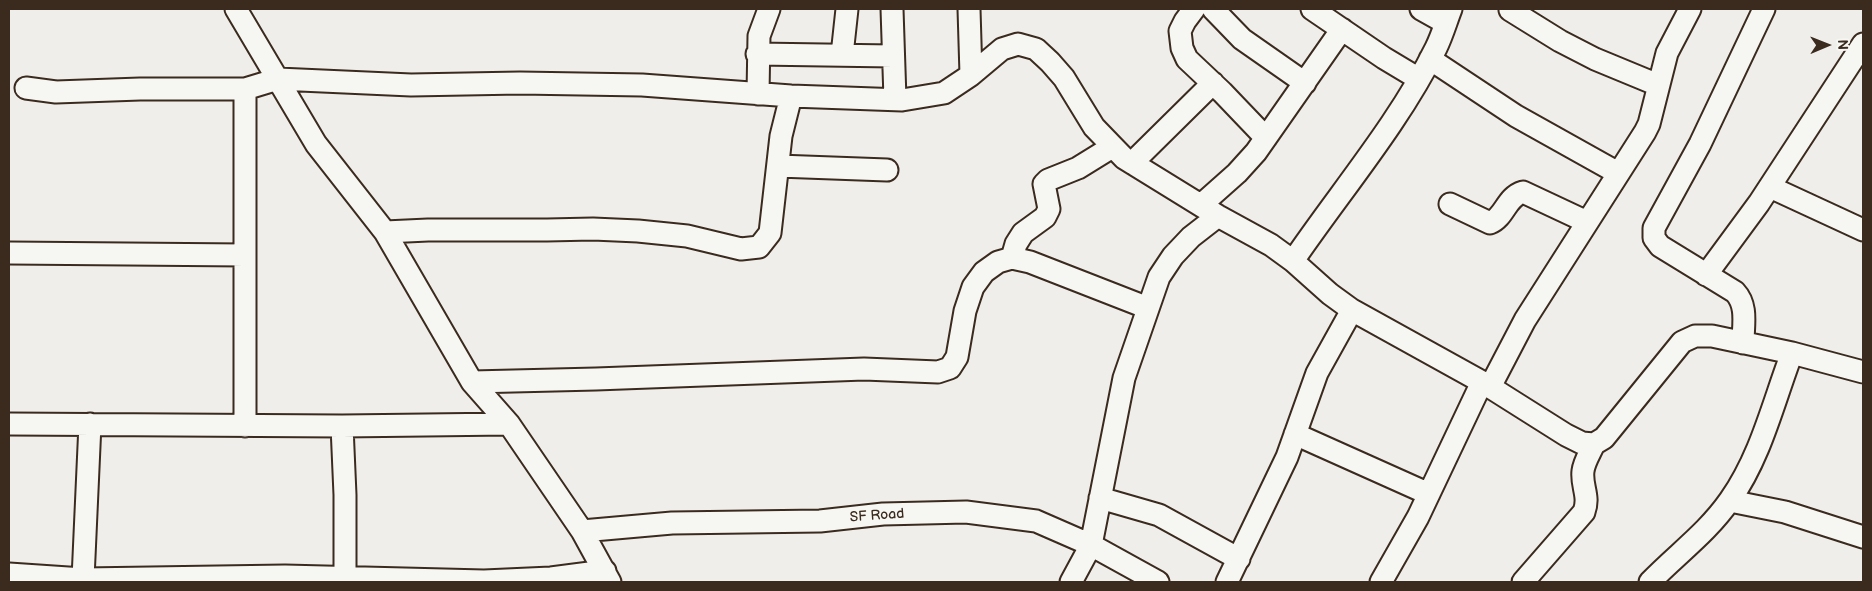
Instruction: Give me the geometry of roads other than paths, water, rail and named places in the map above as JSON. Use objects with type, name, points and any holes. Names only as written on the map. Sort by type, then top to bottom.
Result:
[{"type":"street","points":[[9,574],[83,580],[346,579],[484,581],[607,577],[582,531],[509,424],[472,382],[385,232],[316,144],[236,9]]},
{"type":"street","points":[[758,94],[757,54],[759,36],[769,9]]},
{"type":"street","points":[[842,55],[847,9]]},
{"type":"street","points":[[892,9],[895,99]]},
{"type":"street","points":[[970,9],[971,75]]},
{"type":"street","points":[[1194,9],[1180,31],[1182,48],[1187,59],[1266,138]]},
{"type":"street","points":[[1213,9],[1242,40],[1305,83]]},
{"type":"street","points":[[1312,9],[1384,58],[1419,78]]},
{"type":"street","points":[[1293,261],[1385,132],[1430,59],[1448,16],[1421,9]]},
{"type":"street","points":[[1381,582],[1418,517],[1486,384],[1524,320],[1649,124],[1667,53],[1690,9]]},
{"type":"street","points":[[1743,343],[1744,308],[1742,300],[1736,292],[1660,246],[1654,238],[1654,228],[1700,144],[1764,9]]},
{"type":"street","points":[[1510,10],[1560,41],[1595,59],[1658,85]]},
{"type":"street","points":[[1071,582],[1091,545],[1124,378],[1159,277],[1173,256],[1191,237],[1266,138],[1342,29]]},
{"type":"street","points":[[26,88],[56,92],[140,89],[245,89],[278,79],[410,85],[520,83],[642,85],[791,96],[895,99],[944,93],[971,75],[1002,49],[1018,44],[1036,49],[1064,78],[1094,127],[1112,147],[1132,163],[1209,211],[1271,245],[1352,310],[1486,384],[1566,435],[1582,443],[1594,444]]},
{"type":"street","points":[[1706,275],[1770,187],[1863,44]]},
{"type":"street","points":[[757,54],[893,56]]},
{"type":"street","points":[[1430,59],[1516,116],[1618,173]]},
{"type":"street","points":[[1132,163],[1212,83]]},
{"type":"street","points":[[244,426],[245,89]]},
{"type":"street","points":[[385,232],[593,228],[687,236],[741,249],[760,247],[770,233],[782,136],[791,96]]},
{"type":"street","points":[[1012,258],[1016,244],[1023,233],[1045,216],[1049,209],[1044,184],[1048,180],[1078,168],[1112,147]]},
{"type":"street","points":[[778,166],[887,170]]},
{"type":"street","points":[[1770,187],[1863,230]]},
{"type":"street","points":[[1450,204],[1490,223],[1495,221],[1516,194],[1523,192],[1587,222]]},
{"type":"street","points":[[9,253],[245,255]]},
{"type":"street","points":[[472,382],[864,369],[938,372],[950,368],[957,357],[965,311],[973,287],[984,272],[998,262],[1012,258],[1030,262],[1148,308]]},
{"type":"street","points":[[1227,582],[1287,457],[1317,373],[1352,310]]},
{"type":"street","points":[[1523,582],[1584,512],[1587,504],[1587,494],[1583,473],[1585,462],[1594,444],[1604,438],[1682,342],[1695,336],[1712,336],[1863,372]]},
{"type":"street","points":[[1650,582],[1698,539],[1730,501],[1748,470],[1764,435],[1779,387],[1792,354]]},
{"type":"street","points":[[9,424],[342,426],[509,424]]},
{"type":"street","points":[[83,580],[90,424]]},
{"type":"street","points":[[342,426],[346,579]]},
{"type":"street","points":[[1295,434],[1429,494]]},
{"type":"street","points":[[1100,498],[1160,515],[1239,558]]},
{"type":"street","points":[[1730,501],[1785,512],[1863,537]]},
{"type":"street","name":"SF Road","points":[[582,531],[672,523],[820,521],[884,514],[966,512],[1036,521],[1091,545],[1158,582]]}]
